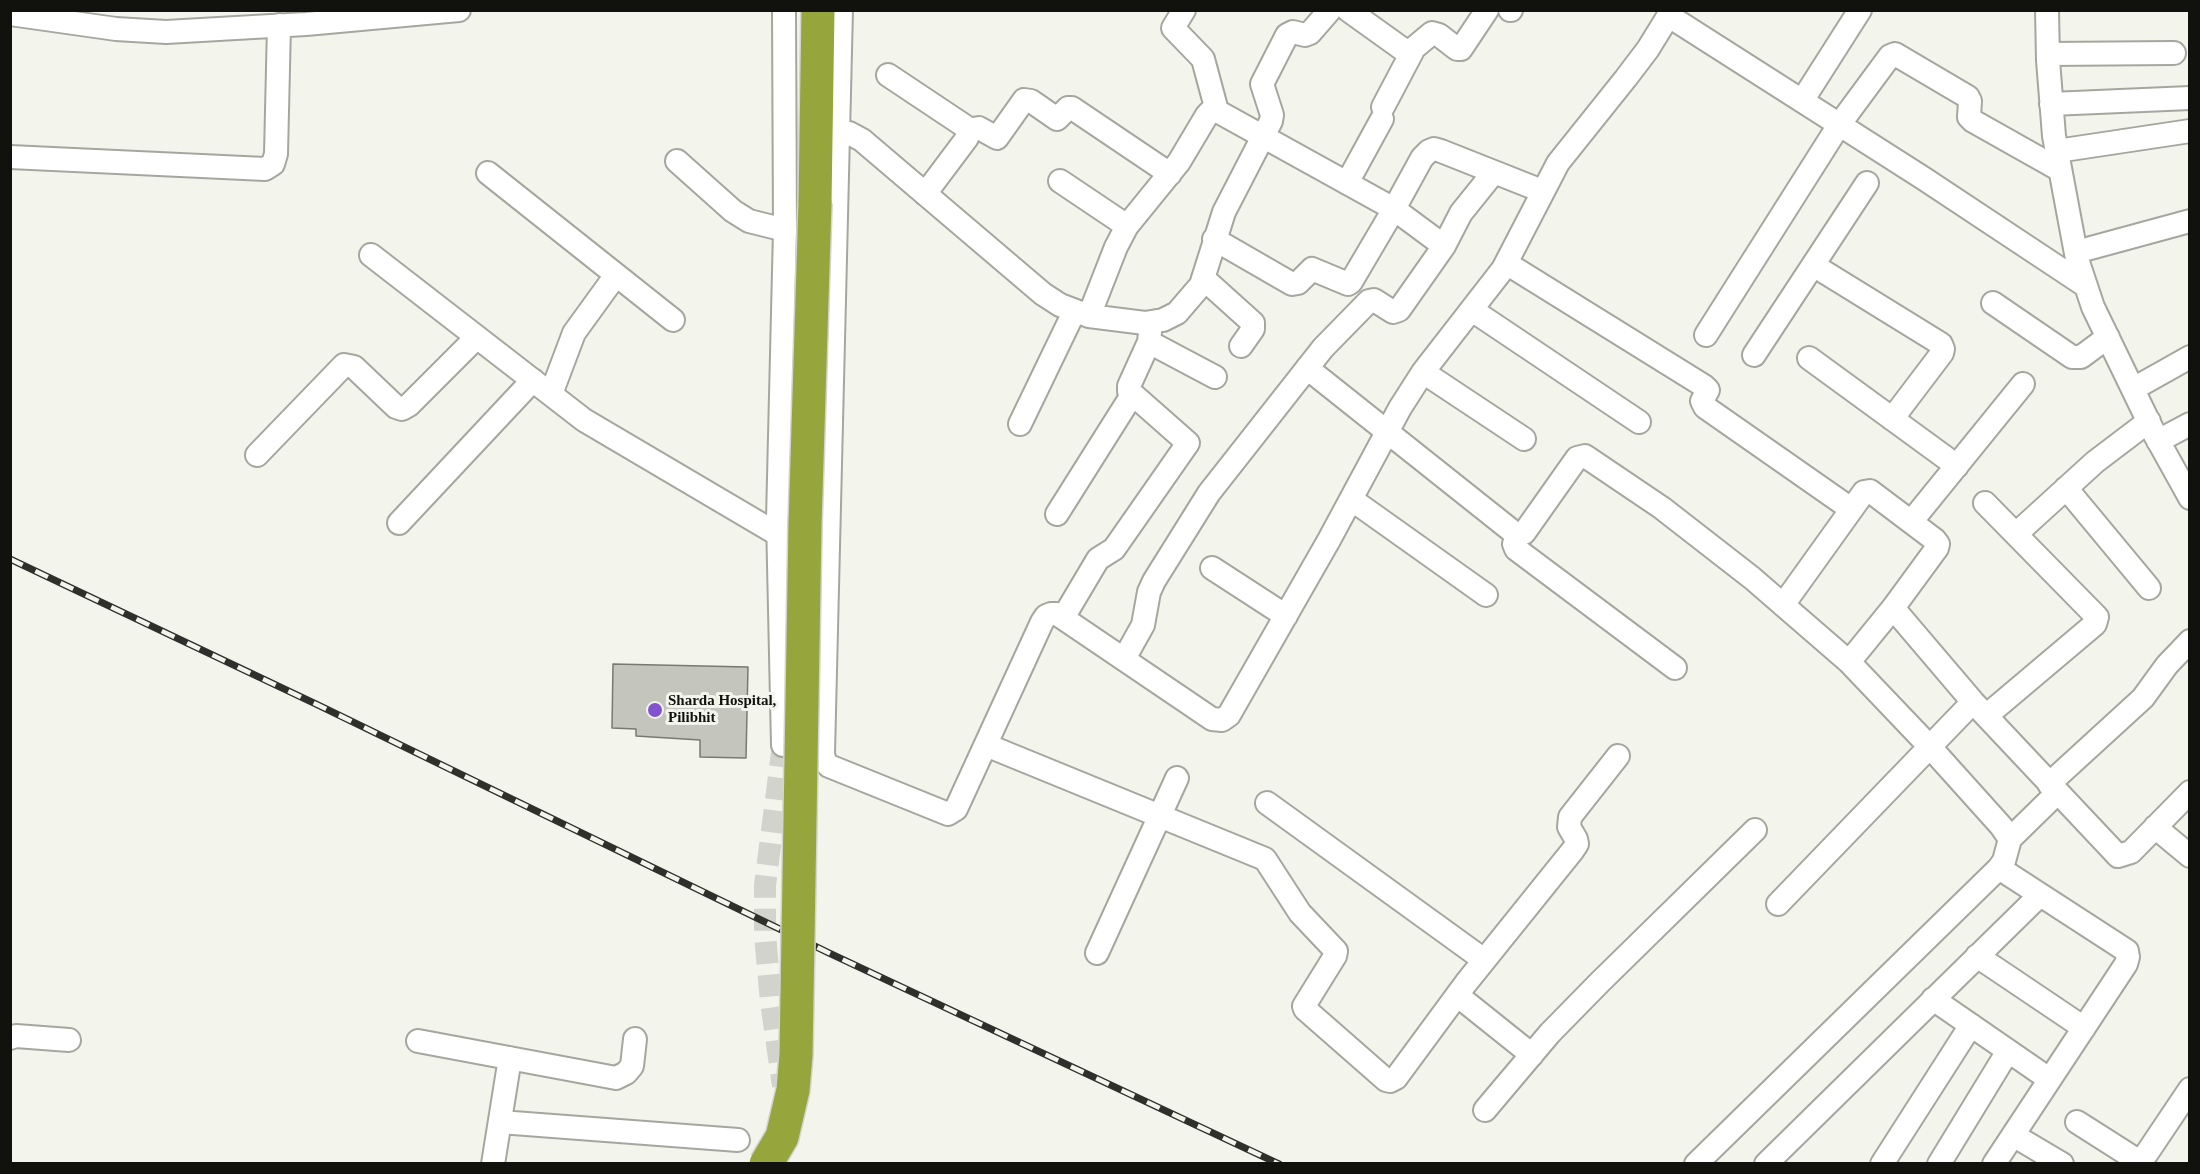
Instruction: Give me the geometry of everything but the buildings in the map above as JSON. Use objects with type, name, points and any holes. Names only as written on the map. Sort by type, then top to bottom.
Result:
[{"type":"highway","points":[[766,1164],[782,1137],[793,1090],[796,1055],[818,10]]},
{"type":"street","points":[[10,14],[142,32],[185,21],[279,25],[306,17],[459,10]]},
{"type":"street","points":[[783,745],[779,535],[785,230],[784,10]]},
{"type":"street","points":[[841,10],[823,754],[829,766],[948,814],[956,809],[1042,622],[1046,616],[1051,614],[1058,614],[1212,719],[1222,720],[1229,715],[1387,433],[1424,372],[1506,263],[1542,191],[1566,151],[1626,78],[1671,13],[2086,286]]},
{"type":"street","points":[[1184,10],[1173,28],[1203,59],[1217,111],[1394,209],[1444,246]]},
{"type":"street","points":[[1063,618],[1098,559],[1114,549],[1187,448],[1186,440],[1132,395],[1129,386],[1150,332],[1163,320],[1177,313],[1201,285],[1224,212],[1263,138],[1272,115],[1263,88],[1264,79],[1287,35],[1293,32],[1305,35],[1310,33],[1330,10]]},
{"type":"street","points":[[1348,10],[1405,52],[1412,52]]},
{"type":"street","points":[[1347,183],[1412,52],[1432,33],[1439,35],[1457,49],[1461,49],[1487,10]]},
{"type":"street","points":[[1802,101],[1860,10]]},
{"type":"street","points":[[2047,10],[2051,104],[2076,252],[2093,307],[2153,431],[2190,498]]},
{"type":"street","points":[[10,157],[265,169],[273,164],[276,154],[279,25]]},
{"type":"street","points":[[2048,54],[2174,53]]},
{"type":"street","points":[[1706,335],[1839,125],[1890,56],[1895,54],[1968,97],[1969,117],[1972,121],[2059,160],[2190,131]]},
{"type":"street","points":[[888,75],[966,127],[967,130],[967,138],[925,194]]},
{"type":"street","points":[[2051,104],[2190,98]]},
{"type":"street","points":[[967,130],[979,128],[996,138],[1024,100],[1031,101],[1057,119],[1068,108],[1072,108],[1170,174]]},
{"type":"street","points":[[1020,424],[1127,226],[1170,174],[1191,144],[1207,115],[1217,111]]},
{"type":"street","points":[[839,131],[849,133],[861,140],[1043,294],[1081,314],[1150,332],[1215,377]]},
{"type":"street","points":[[1214,239],[1292,284],[1298,283],[1312,269],[1348,284],[1422,158],[1429,151],[1434,149],[1442,151],[1542,191]]},
{"type":"street","points":[[676,161],[733,211],[749,221],[785,230]]},
{"type":"street","points":[[1124,659],[1143,625],[1149,592],[1154,581],[1209,493],[1332,338],[1369,301],[1374,300],[1393,312],[1399,310],[1444,246],[1461,213],[1494,172]]},
{"type":"street","points":[[488,173],[673,321]]},
{"type":"street","points":[[1060,181],[1127,226]]},
{"type":"street","points":[[1754,355],[1867,183]]},
{"type":"street","points":[[2076,252],[2190,221]]},
{"type":"street","points":[[371,255],[602,431],[779,535]]},
{"type":"street","points":[[1506,263],[1704,386],[1708,390],[1702,401],[1705,407],[1851,509]]},
{"type":"street","points":[[1813,266],[1941,344],[1942,353],[1892,419]]},
{"type":"street","points":[[551,394],[574,333],[616,275]]},
{"type":"street","points":[[1203,278],[1253,323],[1253,329],[1241,346]]},
{"type":"street","points":[[1993,303],[2072,357],[2080,357],[2108,337]]},
{"type":"street","points":[[1472,310],[1639,422]]},
{"type":"street","points":[[257,455],[344,364],[354,367],[396,407],[402,409],[409,405],[477,337]]},
{"type":"street","points":[[2133,389],[2190,357]]},
{"type":"street","points":[[1809,358],[1957,466]]},
{"type":"street","points":[[1307,368],[1517,535]]},
{"type":"street","points":[[1424,372],[1524,439]]},
{"type":"street","points":[[399,523],[533,380]]},
{"type":"street","points":[[1911,522],[2023,384]]},
{"type":"street","points":[[1057,514],[1132,395]]},
{"type":"street","points":[[2016,534],[2096,462],[2153,431],[2190,424]]},
{"type":"street","points":[[1517,535],[1524,533],[1577,458],[1585,456],[1662,508],[1752,578],[1849,662],[1930,747],[2010,838]]},
{"type":"street","points":[[2066,488],[2149,588]]},
{"type":"street","points":[[1783,605],[1851,509],[1867,491],[1935,540],[1938,544],[1937,548],[1893,608],[1849,662]]},
{"type":"street","points":[[1351,499],[1486,595]]},
{"type":"street","points":[[1778,904],[1930,747],[2097,621],[2097,616],[1985,503]]},
{"type":"street","points":[[1517,535],[1514,544],[1516,549],[1675,669]]},
{"type":"street","points":[[1212,568],[1286,616]]},
{"type":"street","points":[[1893,608],[1980,709],[2118,856],[2131,852],[2190,792]]},
{"type":"street","points":[[1696,1164],[1999,868],[2004,861],[2010,838],[2053,788],[2143,698],[2167,665],[2190,641]]},
{"type":"street","points":[[986,745],[1264,859],[1300,913],[1336,951],[1306,1002],[1305,1009],[1386,1080],[1390,1081],[1396,1078],[1484,960],[1577,844],[1569,827],[1570,817],[1618,756]]},
{"type":"street","points":[[1096,953],[1177,778]]},
{"type":"street","points":[[1267,802],[1484,960]]},
{"type":"street","points":[[2155,827],[2190,856]]},
{"type":"street","points":[[1485,1110],[1600,982],[1755,830]]},
{"type":"street","points":[[1995,1164],[2126,964],[2128,957],[2127,951],[1999,868]]},
{"type":"street","points":[[1766,1164],[2040,895]]},
{"type":"street","points":[[1977,956],[2084,1028]]},
{"type":"street","points":[[1457,995],[1532,1055]]},
{"type":"street","points":[[1933,999],[2049,1079]]},
{"type":"street","points":[[1882,1164],[1971,1025]]},
{"type":"street","points":[[10,1038],[16,1036],[69,1040]]},
{"type":"street","points":[[418,1041],[616,1078],[626,1074],[632,1066],[635,1039]]},
{"type":"street","points":[[1939,1164],[2008,1051]]},
{"type":"street","points":[[493,1164],[510,1058]]},
{"type":"street","points":[[2077,1122],[2142,1163],[2190,1089]]},
{"type":"street","points":[[784,1090],[786,1164]]},
{"type":"street","points":[[500,1122],[738,1140]]},
{"type":"street","points":[[2013,1135],[2062,1164]]},
{"type":"tunnel","points":[[783,745],[765,885],[765,935],[771,1002],[783,1086]]},
{"type":"railway","points":[[10,559],[318,705],[829,953],[1279,1164]]},
{"type":"place","name":"Sharda Hospital, Pilibhit","points":[[655,710]]}]
